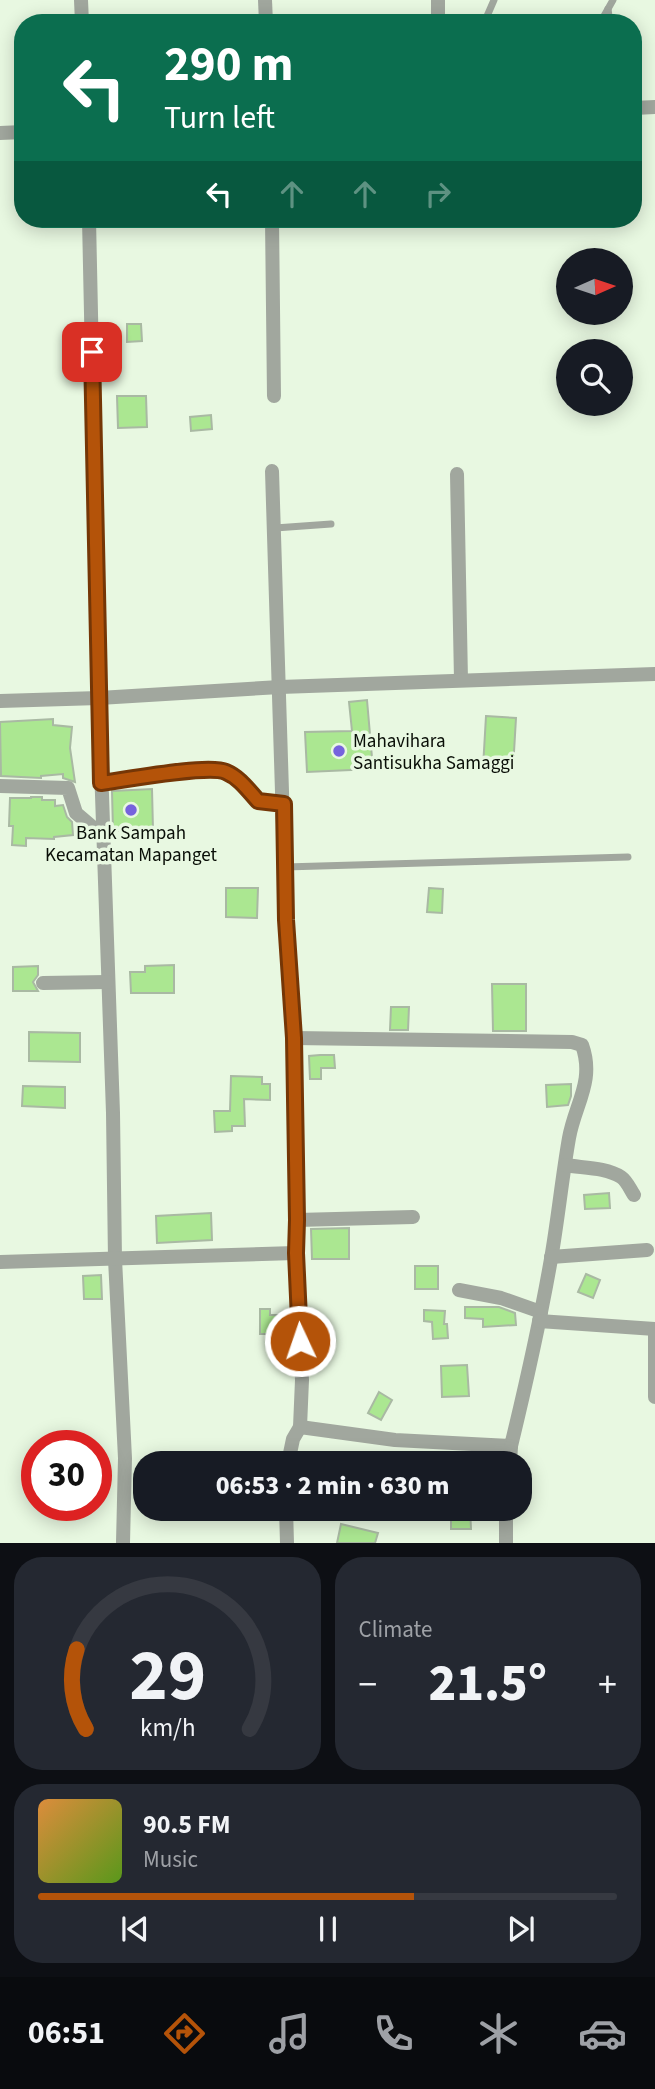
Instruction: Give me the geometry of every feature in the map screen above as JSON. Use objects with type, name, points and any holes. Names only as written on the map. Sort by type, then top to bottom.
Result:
[{"type":"street","points":[[89,228],[101,783],[113,1113],[114,1259],[124,1458],[123,1543]]},
{"type":"street","points":[[272,228],[274,396]]},
{"type":"street","points":[[272,471],[285,867],[294,1038],[296,1253],[302,1380],[300,1427],[290,1451]]},
{"type":"street","points":[[457,474],[461,680]]},
{"type":"street","points":[[0,701],[280,687],[655,674]]},
{"type":"street","points":[[101,783],[217,770],[244,783],[258,801],[284,804]]},
{"type":"street","points":[[0,786],[68,788],[76,813],[103,836]]},
{"type":"street","points":[[43,983],[107,982]]},
{"type":"street","points":[[294,1038],[572,1042],[582,1045],[587,1059],[586,1081],[570,1134],[540,1317],[511,1451]]},
{"type":"street","points":[[565,1165],[610,1172],[624,1180],[634,1195]]},
{"type":"street","points":[[297,1220],[413,1217]]},
{"type":"street","points":[[551,1257],[647,1250]]},
{"type":"street","points":[[0,1262],[296,1253]]},
{"type":"street","points":[[459,1290],[501,1298],[540,1317],[655,1329],[655,1397]]},
{"type":"street","points":[[300,1427],[395,1440],[511,1446]]},
{"type":"street","points":[[286,1521],[286,1543]]},
{"type":"street","points":[[506,1521],[506,1543]]},
{"type":"lane","points":[[605,14],[613,0]]},
{"type":"lane","points":[[608,8],[609,14]]},
{"type":"lane","points":[[275,528],[331,524]]},
{"type":"lane","points":[[285,867],[628,857]]},
{"type":"building","points":[[127,324],[141,324],[142,341],[127,342]]},
{"type":"building","points":[[117,396],[146,396],[147,427],[118,428]]},
{"type":"building","points":[[211,415],[212,429],[191,431],[190,417]]},
{"type":"building","name":"Mahavihara Santisukha Samaggi","points":[[367,700],[373,769],[307,772],[305,732],[352,731],[349,702]]},
{"type":"building","points":[[486,716],[516,718],[513,769],[483,768]]},
{"type":"building","points":[[53,719],[53,725],[72,727],[70,748],[75,782],[63,778],[63,774],[41,778],[1,776],[0,722]]},
{"type":"building","name":"Bank Sampah Kecamatan Mapanget","points":[[152,789],[153,830],[113,831],[112,791]]},
{"type":"building","points":[[10,798],[55,800],[55,806],[63,805],[72,822],[73,835],[54,839],[26,838],[26,846],[12,845],[13,826],[9,826]]},
{"type":"building","points":[[226,888],[258,888],[257,918],[226,917]]},
{"type":"building","points":[[429,888],[443,889],[442,913],[427,912]]},
{"type":"building","points":[[174,965],[174,993],[131,993],[130,972],[145,972],[145,966]]},
{"type":"building","points":[[38,966],[38,975],[33,982],[38,991],[13,991],[13,967]]},
{"type":"building","points":[[492,984],[526,984],[526,1031],[493,1031]]},
{"type":"building","points":[[391,1007],[409,1007],[408,1030],[390,1030]]},
{"type":"building","points":[[29,1032],[80,1033],[80,1062],[29,1061]]},
{"type":"building","points":[[334,1055],[335,1068],[321,1068],[321,1079],[310,1079],[309,1056]]},
{"type":"building","points":[[231,1076],[262,1077],[262,1084],[270,1084],[270,1100],[244,1099],[245,1126],[232,1126],[232,1131],[215,1132],[214,1111],[230,1111]]},
{"type":"building","points":[[571,1084],[568,1105],[547,1107],[546,1085]]},
{"type":"building","points":[[23,1086],[65,1087],[65,1108],[22,1106]]},
{"type":"building","points":[[609,1193],[610,1208],[585,1209],[584,1195]]},
{"type":"building","points":[[211,1213],[212,1240],[157,1243],[156,1216]]},
{"type":"building","points":[[349,1228],[349,1259],[312,1259],[311,1229]]},
{"type":"building","points":[[415,1266],[438,1266],[438,1289],[415,1289]]},
{"type":"building","points":[[586,1274],[600,1280],[593,1298],[578,1292]]},
{"type":"building","points":[[101,1275],[102,1299],[84,1299],[83,1276]]},
{"type":"building","points":[[465,1307],[499,1307],[515,1313],[516,1325],[483,1327],[483,1319],[465,1318]]},
{"type":"building","points":[[260,1309],[270,1309],[270,1315],[289,1315],[289,1334],[260,1334]]},
{"type":"building","points":[[424,1310],[445,1311],[444,1324],[447,1324],[448,1338],[433,1339],[432,1322],[424,1321]]},
{"type":"building","points":[[467,1365],[469,1396],[442,1397],[441,1366]]},
{"type":"building","points":[[379,1392],[392,1400],[381,1420],[368,1413]]},
{"type":"building","points":[[451,1521],[471,1521],[471,1529],[451,1529]]},
{"type":"building","points":[[341,1524],[378,1533],[375,1543],[337,1543]]},
{"type":"place","name":"Mahavihara Santisukha Samaggi","points":[[339,751]]},
{"type":"place","name":"Bank Sampah Kecamatan Mapanget","points":[[131,810]]},
{"type":"route","points":[[92,352],[101,783],[217,770],[244,783],[258,801],[284,804],[286,920],[294,1038],[296,1253],[300,1341]]}]
